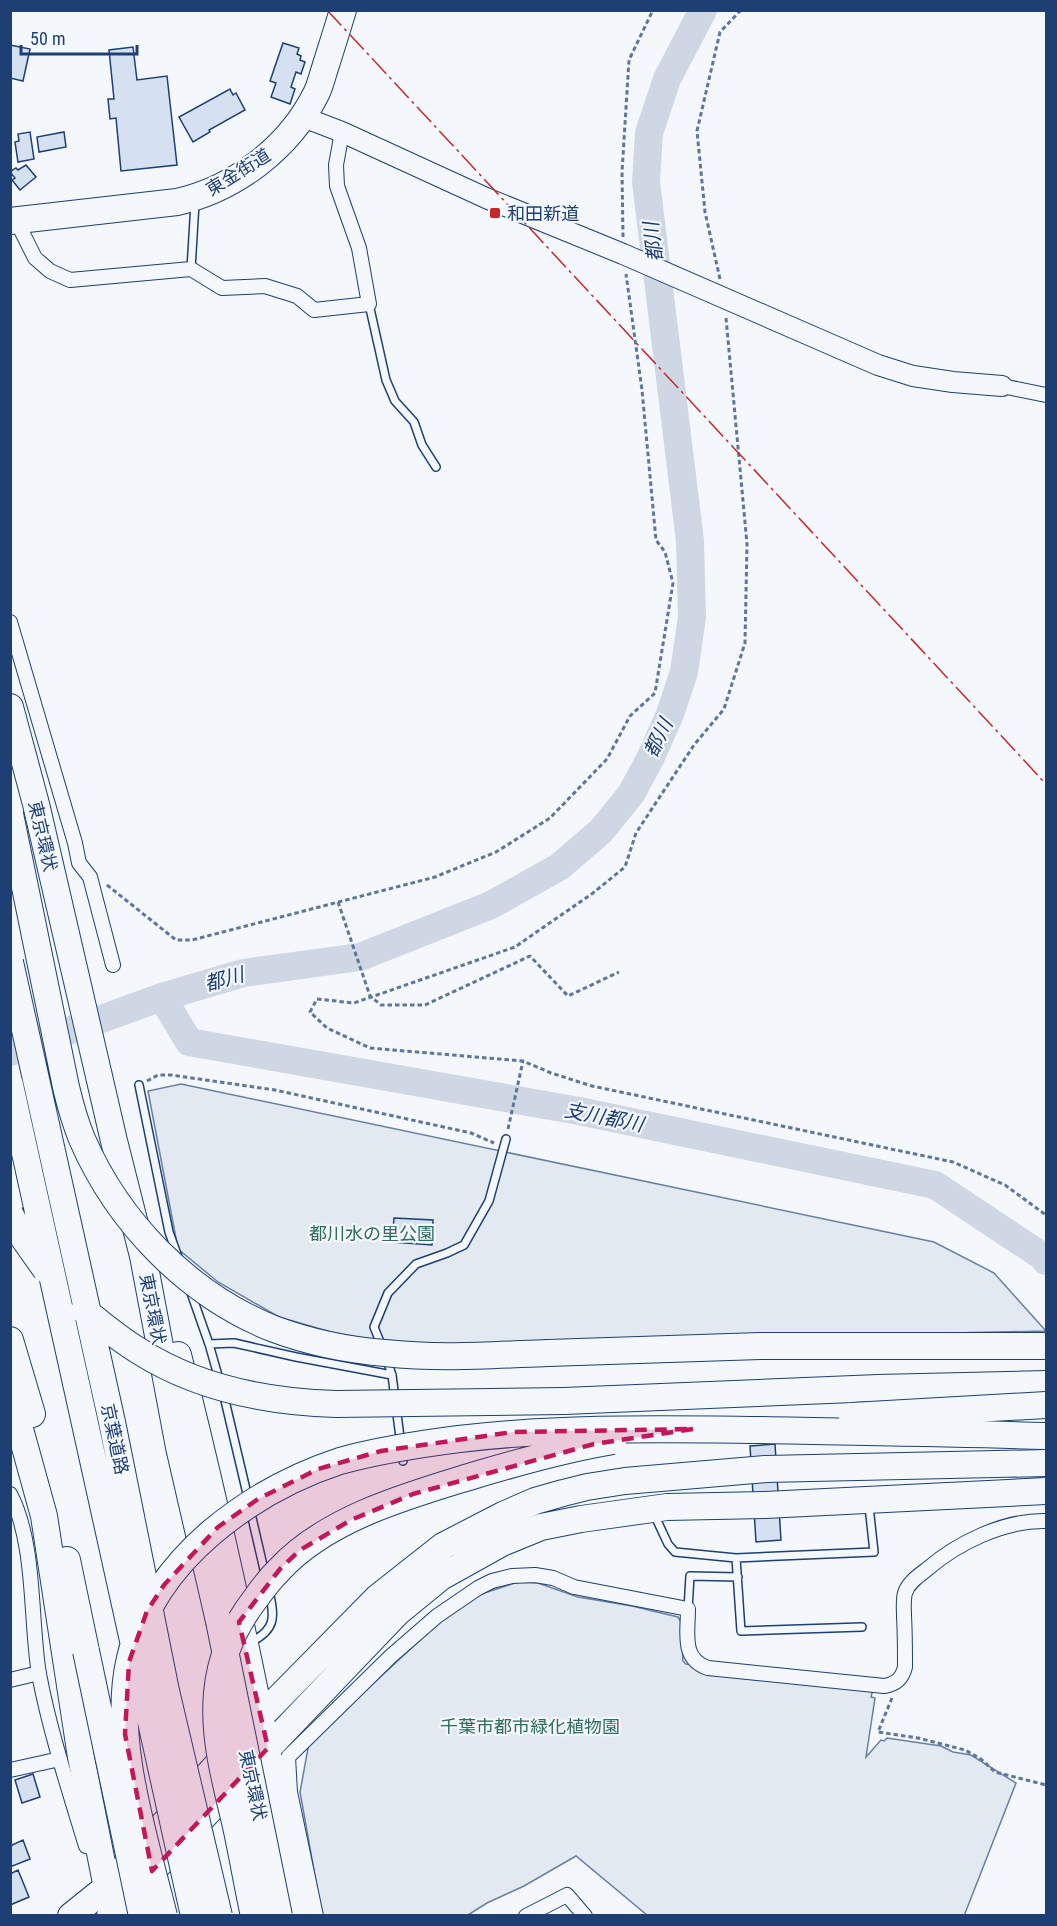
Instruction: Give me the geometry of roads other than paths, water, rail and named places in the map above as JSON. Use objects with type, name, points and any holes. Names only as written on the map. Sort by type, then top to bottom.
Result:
[{"type":"highway","name":"東金街道","points":[[13,221],[177,202],[195,198],[237,177],[273,152],[303,117],[317,93],[343,10]]},
{"type":"highway","name":"東京環状","points":[[10,707],[36,804],[142,1256],[178,1446],[219,1621],[279,1916]]},
{"type":"highway","points":[[10,814],[66,1087],[84,1144],[103,1182],[119,1206],[154,1249],[176,1268],[222,1302],[274,1329],[302,1338],[346,1347],[401,1354],[490,1355],[760,1346],[1044,1346]]},
{"type":"highway","name":"京葉道路","points":[[10,962],[112,1422],[166,1691],[219,1916]]},
{"type":"highway","name":"京葉道路","points":[[10,1086],[194,1916]]},
{"type":"highway","points":[[10,1214],[22,1236],[56,1283],[116,1336],[141,1353],[194,1378],[241,1392],[303,1403],[564,1401],[878,1388],[1047,1384]]},
{"type":"highway","points":[[142,1256],[159,1286],[172,1333],[200,1442],[261,1716],[278,1752],[299,1916]]},
{"type":"highway","points":[[10,1340],[51,1479],[142,1916]]},
{"type":"highway","points":[[10,1393],[44,1516],[81,1757],[112,1915]]},
{"type":"highway","points":[[254,1916],[221,1765],[216,1716],[216,1693],[220,1670],[237,1626],[263,1588],[300,1550],[324,1534],[413,1494],[520,1462],[594,1444],[730,1425],[1047,1405]]},
{"type":"highway","points":[[164,1916],[133,1788],[126,1743],[125,1698],[129,1662],[135,1638],[147,1611],[182,1562],[218,1527],[258,1499],[341,1461],[381,1451],[513,1432],[616,1428],[1047,1436]]},
{"type":"highway","points":[[71,1916],[107,1887],[261,1716],[378,1598],[443,1546],[474,1529],[535,1501],[587,1486],[624,1480],[766,1469],[1047,1463]]},
{"type":"highway","points":[[112,1915],[278,1752],[397,1613],[441,1577],[502,1543],[541,1527],[652,1509],[1047,1491]]},
{"type":"street","points":[[303,117],[342,132],[486,198],[623,254],[848,352],[913,376],[1002,386],[1047,395]]},
{"type":"street","points":[[13,221],[35,258],[50,271],[70,280],[191,269],[212,284],[222,288],[265,286],[297,296],[314,310],[369,304],[359,248],[337,186],[336,165],[342,132]]},
{"type":"street","points":[[10,622],[79,863],[90,877],[113,965]]},
{"type":"street","points":[[10,1494],[30,1576],[39,1673],[60,1760],[86,1846],[98,1848]]},
{"type":"street","points":[[316,1916],[290,1792],[278,1752],[437,1616],[478,1588],[492,1581],[512,1576],[535,1575],[553,1578],[574,1587],[688,1609],[689,1653],[698,1665],[708,1668],[875,1686],[891,1685],[903,1676],[905,1667],[904,1596],[911,1582],[944,1554],[963,1543],[1012,1526],[1047,1521]]},
{"type":"street","points":[[10,1680],[39,1673]]},
{"type":"street","points":[[10,1770],[60,1760]]},
{"type":"street","points":[[526,1916],[567,1895],[585,1916]]},
{"type":"lane","points":[[191,269],[195,198]]},
{"type":"lane","points":[[369,304],[386,380],[395,401],[414,422],[422,445],[436,467]]},
{"type":"lane","points":[[139,1085],[169,1232],[209,1344],[227,1408],[274,1613],[270,1629],[262,1637],[244,1646]]},
{"type":"lane","points":[[403,1461],[392,1375],[374,1327],[388,1293],[416,1264],[464,1245],[489,1201],[506,1139]]},
{"type":"lane","points":[[209,1344],[234,1343],[392,1375]]},
{"type":"lane","points":[[652,1509],[668,1544],[675,1552],[736,1558],[873,1552],[868,1500]]},
{"type":"lane","points":[[736,1558],[741,1631],[862,1627]]},
{"type":"lane","points":[[688,1609],[690,1576],[738,1577]]},
{"type":"waterway","name":"都川","points":[[10,1052],[162,997],[243,973],[360,957],[491,905],[559,867],[601,831],[631,794],[670,714],[684,672],[692,617],[690,541],[646,182],[649,133],[667,79],[703,10]]},
{"type":"waterway","name":"支川都川","points":[[162,997],[189,1042],[579,1111],[935,1185],[1042,1256],[1046,1261]]},
{"type":"place","name":"和田新道","points":[[495,213]]},
{"type":"park label","name":"都川水の里公園","points":[[372,1233]]},
{"type":"park label","name":"千葉市都市緑化植物園","points":[[530,1726]]}]
